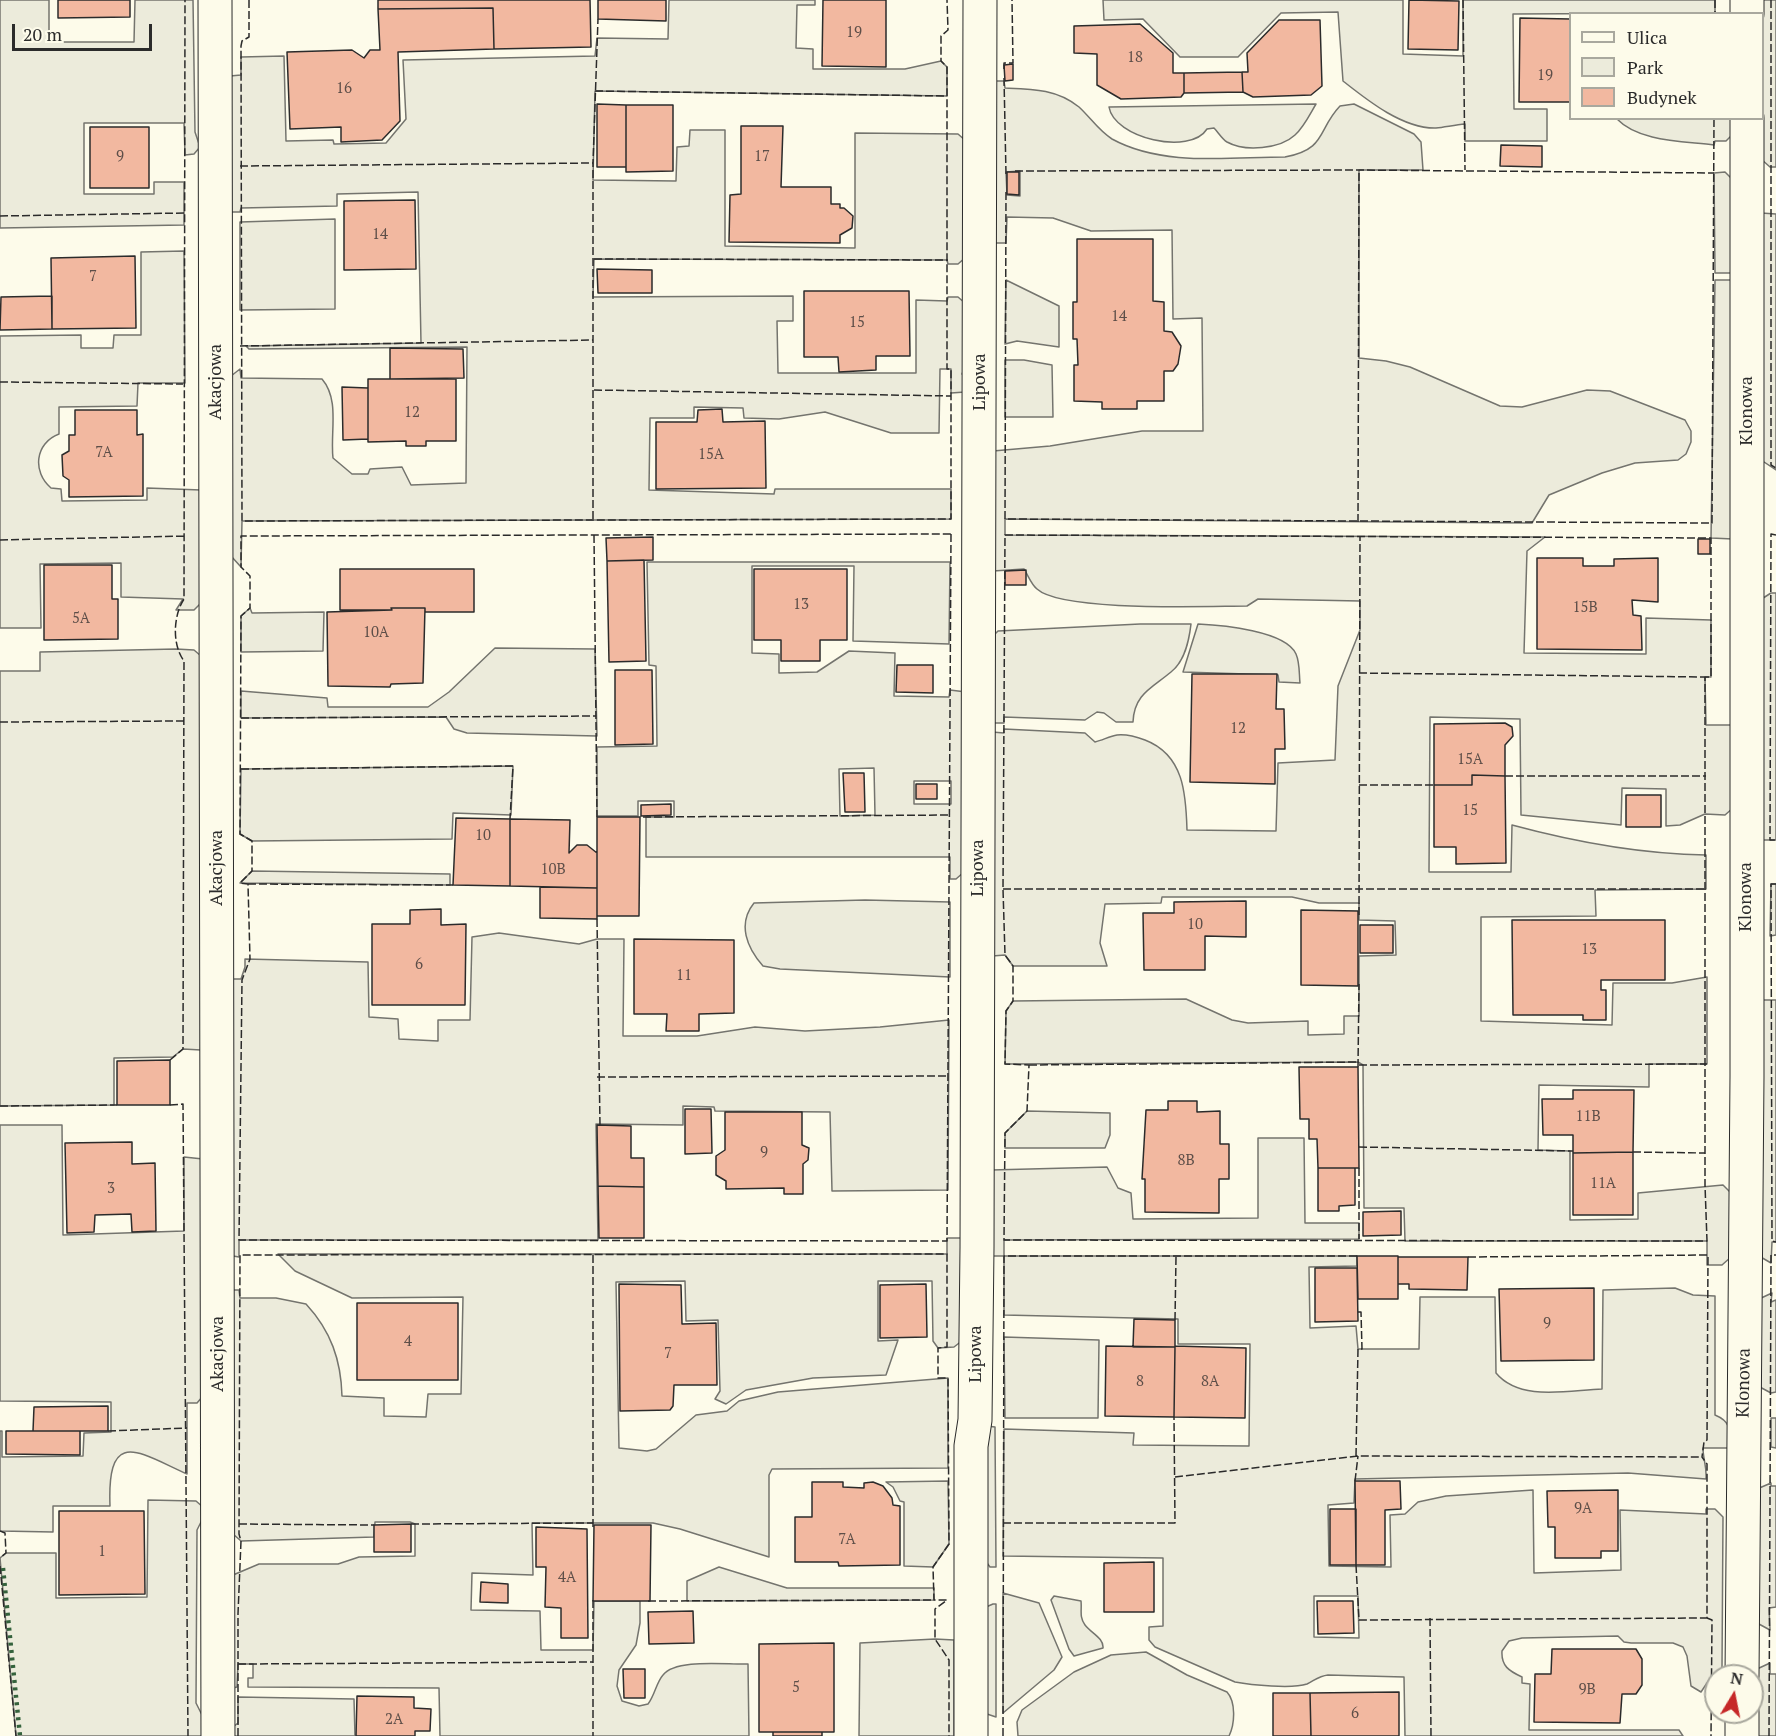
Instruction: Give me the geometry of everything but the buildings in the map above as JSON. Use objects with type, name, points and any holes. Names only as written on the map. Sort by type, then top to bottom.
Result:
[{"type":"street","name":"Akacjowa","points":[[216,0],[218,1736]]},
{"type":"street","name":"Lipowa","points":[[970,1736],[971,1446],[975,1420],[977,1248],[980,0]]},
{"type":"street","name":"Klonowa","points":[[1742,1664],[1747,1087],[1747,120]]},
{"type":"green space","points":[[0,0],[49,0],[49,42],[134,42],[135,0],[193,0],[195,132],[200,147],[194,154],[185,155],[184,123],[84,123],[84,194],[154,194],[154,182],[184,182],[184,225],[0,228]]},
{"type":"green space","points":[[669,0],[815,0],[815,5],[797,5],[796,48],[813,49],[813,69],[905,69],[941,61],[947,67],[947,96],[595,91],[593,180],[676,181],[677,147],[689,146],[690,130],[725,130],[725,246],[855,248],[855,133],[958,134],[966,141],[966,257],[958,264],[948,264],[947,260],[594,259],[593,297],[793,296],[793,321],[777,321],[778,373],[916,373],[916,300],[947,301],[948,297],[958,297],[966,304],[966,364],[962,374],[966,378],[965,392],[951,393],[951,369],[940,369],[939,433],[891,433],[825,412],[779,419],[744,418],[743,408],[694,407],[694,418],[650,418],[649,490],[774,494],[775,489],[951,489],[951,519],[242,521],[241,567],[231,556],[231,376],[240,369],[241,378],[322,379],[328,387],[333,406],[333,458],[352,474],[368,474],[370,469],[402,467],[411,485],[466,483],[467,347],[249,349],[246,346],[421,343],[418,192],[337,194],[337,206],[241,208],[240,212],[230,212],[230,76],[241,75],[241,57],[284,56],[286,141],[333,140],[334,144],[386,143],[406,119],[403,60],[595,56],[597,38],[668,39]]},
{"type":"green space","points":[[1103,0],[1403,0],[1403,54],[1463,56],[1463,0],[1715,0],[1715,12],[1513,14],[1514,109],[1547,109],[1547,141],[1465,141],[1465,124],[1436,128],[1424,127],[1398,119],[1386,112],[1343,81],[1338,12],[1281,13],[1238,57],[1180,57],[1143,19],[1104,20]]},
{"type":"green space","points":[[1761,0],[1776,0],[1776,167],[1770,167],[1761,159],[1761,120],[1764,120],[1764,12],[1761,12]]},
{"type":"green space","points":[[994,81],[1004,81],[1005,88],[1053,93],[1079,107],[1112,139],[1153,154],[1175,157],[1220,159],[1285,157],[1308,149],[1315,144],[1340,106],[1354,104],[1414,134],[1421,142],[1423,170],[1359,170],[1359,358],[1410,367],[1500,406],[1522,407],[1587,390],[1610,391],[1685,420],[1691,431],[1691,442],[1686,454],[1678,460],[1635,463],[1602,473],[1549,495],[1532,523],[1005,519],[1005,535],[1545,537],[1527,551],[1524,653],[1646,654],[1646,618],[1711,620],[1711,677],[1705,677],[1706,725],[1733,725],[1733,808],[1725,815],[1705,814],[1680,825],[1666,826],[1666,789],[1622,788],[1621,825],[1521,815],[1520,719],[1430,717],[1429,872],[1511,872],[1512,825],[1608,846],[1706,855],[1706,889],[1595,890],[1596,916],[1481,917],[1481,1021],[1612,1025],[1613,983],[1672,983],[1707,977],[1707,1064],[1649,1064],[1649,1087],[1539,1085],[1538,1150],[1570,1151],[1570,1220],[1638,1219],[1638,1193],[1723,1185],[1731,1193],[1731,1257],[1722,1265],[1707,1265],[1707,1241],[1405,1241],[1404,1208],[1364,1208],[1363,1065],[1358,1062],[1005,1064],[1006,1011],[1013,1001],[1186,999],[1232,1020],[1248,1023],[1308,1021],[1308,1035],[1344,1034],[1344,1016],[1359,1016],[1359,956],[1396,955],[1395,921],[1359,920],[1359,903],[1319,903],[1292,897],[1162,897],[1161,903],[1105,904],[1100,943],[1107,966],[1013,966],[1005,955],[992,956],[992,732],[1004,733],[1004,729],[1085,733],[1095,742],[1117,735],[1142,739],[1168,755],[1175,766],[1184,790],[1187,830],[1276,831],[1278,763],[1335,760],[1338,686],[1360,630],[1360,601],[1258,599],[1247,606],[1170,607],[1104,604],[1052,596],[1037,589],[1024,569],[993,571],[993,451],[1050,446],[1142,431],[1203,431],[1202,318],[1173,319],[1172,230],[1091,231],[1053,218],[1007,217],[1006,243],[994,243]],"holes":[[[1020,171],[1020,196],[1007,195],[1006,172]]]},
{"type":"green space","points":[[1316,104],[1301,128],[1289,140],[1262,148],[1234,145],[1227,142],[1214,128],[1207,129],[1198,137],[1185,141],[1153,140],[1124,127],[1114,118],[1109,107]]},
{"type":"green space","points":[[1618,120],[1733,120],[1733,134],[1726,141],[1715,141],[1714,145],[1663,139],[1626,127]]},
{"type":"green space","points":[[1725,172],[1733,180],[1733,273],[1715,273],[1714,173]]},
{"type":"green space","points":[[1761,213],[1776,214],[1776,470],[1761,460]]},
{"type":"green space","points":[[335,219],[335,309],[240,310],[240,222]]},
{"type":"green space","points":[[184,251],[185,383],[138,383],[137,406],[59,407],[59,434],[45,444],[39,458],[39,466],[41,474],[51,488],[61,489],[62,501],[147,500],[147,488],[201,490],[201,603],[194,610],[176,610],[183,599],[121,597],[121,563],[40,564],[41,628],[0,628],[0,336],[81,335],[81,348],[113,348],[114,335],[141,335],[141,252]]},
{"type":"green space","points":[[1006,280],[1059,306],[1059,347],[1017,341],[1005,344]]},
{"type":"green space","points":[[1715,280],[1733,280],[1733,539],[1711,538]]},
{"type":"green space","points":[[1005,360],[1024,360],[1052,365],[1053,417],[1005,417]]},
{"type":"green space","points":[[647,562],[950,562],[949,644],[853,641],[854,566],[752,566],[752,653],[779,654],[779,673],[817,672],[849,651],[895,653],[894,696],[949,697],[950,690],[966,692],[964,872],[956,879],[950,879],[950,857],[646,857],[646,817],[674,817],[674,801],[638,801],[638,816],[597,816],[597,747],[657,746],[656,666],[649,665]],"holes":[[[874,768],[875,815],[840,816],[839,769]],[[914,781],[951,781],[951,804],[914,804]]]},
{"type":"green space","points":[[1771,593],[1776,593],[1776,840],[1761,840],[1760,600]]},
{"type":"green space","points":[[250,608],[252,613],[324,612],[323,651],[241,652],[241,616]]},
{"type":"green space","points":[[1140,624],[1191,624],[1180,662],[1140,698],[1134,712],[1133,722],[1116,722],[1104,713],[1097,712],[1085,720],[1004,717],[1004,723],[993,723],[993,636],[998,631]]},
{"type":"green space","points":[[1198,624],[1252,631],[1280,640],[1290,646],[1296,654],[1300,683],[1279,682],[1278,675],[1183,672]]},
{"type":"green space","points":[[495,648],[595,649],[597,736],[467,733],[454,729],[446,717],[241,718],[241,691],[327,698],[328,707],[428,707],[449,692]]},
{"type":"green space","points":[[194,650],[201,656],[201,1050],[183,1049],[173,1057],[114,1058],[114,1105],[0,1106],[0,671],[40,671],[40,652]]},
{"type":"green space","points":[[513,766],[511,815],[453,813],[452,839],[252,841],[240,834],[241,769]]},
{"type":"green space","points":[[252,871],[450,874],[450,885],[240,883]]},
{"type":"green space","points":[[1771,884],[1776,884],[1776,935],[1770,936]]},
{"type":"green space","points":[[865,900],[950,902],[950,977],[780,969],[763,966],[752,952],[745,927],[749,911],[754,903]]},
{"type":"green space","points":[[499,933],[579,944],[597,939],[624,939],[623,1036],[697,1036],[755,1027],[805,1031],[949,1020],[948,1190],[832,1191],[830,1112],[715,1111],[714,1107],[683,1106],[683,1125],[596,1124],[598,1240],[239,1240],[239,1257],[233,1256],[232,979],[241,979],[245,959],[368,962],[369,1017],[398,1019],[399,1039],[438,1041],[438,1020],[470,1020],[472,937]]},
{"type":"green space","points":[[1761,1000],[1776,1000],[1776,1242],[1772,1242],[1771,1263],[1759,1256]]},
{"type":"green space","points":[[1027,1111],[1110,1113],[1110,1135],[1105,1148],[1005,1148],[1005,1133]]},
{"type":"green space","points":[[0,1125],[62,1125],[63,1235],[184,1231],[184,1157],[203,1159],[203,1396],[197,1403],[187,1403],[187,1474],[140,1454],[129,1452],[120,1455],[114,1465],[110,1481],[110,1506],[53,1506],[53,1532],[0,1531],[0,1431],[2,1431],[2,1457],[83,1456],[84,1433],[111,1432],[111,1402],[0,1401]]},
{"type":"green space","points":[[1258,1138],[1304,1138],[1305,1223],[1359,1223],[1359,1239],[1004,1240],[1004,1256],[987,1256],[991,1170],[1107,1167],[1118,1188],[1131,1193],[1133,1219],[1258,1218]]},
{"type":"green space","points":[[947,1238],[963,1238],[963,1340],[954,1347],[938,1348],[933,1341],[932,1281],[878,1281],[878,1341],[898,1340],[886,1375],[813,1378],[746,1390],[726,1404],[715,1399],[720,1391],[718,1320],[686,1321],[685,1281],[616,1282],[619,1448],[647,1451],[656,1449],[696,1415],[727,1411],[739,1401],[778,1392],[948,1378],[948,1468],[772,1469],[769,1475],[769,1557],[680,1529],[653,1523],[532,1523],[533,1575],[472,1573],[471,1610],[540,1611],[541,1650],[593,1650],[594,1601],[640,1601],[640,1623],[636,1645],[619,1670],[617,1686],[622,1701],[639,1706],[648,1704],[663,1675],[679,1666],[748,1664],[749,1736],[440,1736],[439,1688],[248,1687],[248,1678],[253,1678],[253,1664],[238,1664],[237,1687],[233,1688],[233,1575],[259,1564],[338,1564],[359,1557],[415,1556],[415,1524],[375,1522],[374,1537],[241,1541],[233,1534],[233,1290],[239,1290],[240,1298],[276,1298],[306,1304],[322,1325],[333,1347],[337,1358],[342,1396],[384,1398],[384,1416],[426,1417],[428,1394],[461,1394],[463,1297],[352,1298],[295,1271],[278,1254],[947,1254]]},
{"type":"green space","points":[[1004,1256],[1357,1256],[1357,1266],[1309,1267],[1310,1328],[1356,1326],[1358,1349],[1419,1349],[1420,1297],[1495,1297],[1496,1373],[1506,1382],[1518,1388],[1546,1392],[1602,1389],[1603,1290],[1675,1288],[1693,1295],[1715,1296],[1715,1415],[1725,1421],[1729,1428],[1730,1448],[1703,1448],[1706,1479],[1628,1473],[1355,1479],[1354,1503],[1328,1505],[1329,1566],[1391,1567],[1390,1515],[1405,1514],[1418,1502],[1446,1496],[1533,1490],[1534,1573],[1621,1570],[1620,1510],[1706,1514],[1706,1509],[1715,1509],[1723,1517],[1722,1664],[1704,1664],[1704,1688],[1701,1692],[1691,1686],[1687,1656],[1683,1647],[1673,1643],[1631,1643],[1624,1642],[1618,1636],[1522,1638],[1509,1641],[1502,1651],[1503,1661],[1507,1667],[1522,1677],[1522,1683],[1530,1684],[1529,1730],[1679,1730],[1683,1736],[1405,1736],[1404,1677],[1328,1675],[1300,1685],[1251,1684],[1235,1682],[1155,1647],[1149,1640],[1149,1627],[1163,1626],[1163,1558],[1003,1556],[1004,1429],[1134,1433],[1133,1445],[1249,1446],[1250,1344],[1178,1344],[1178,1319],[1004,1315]],"holes":[[[1314,1596],[1358,1596],[1359,1638],[1314,1637]]]},
{"type":"green space","points":[[1772,1293],[1771,1302],[1776,1300],[1776,1392],[1771,1393],[1758,1386],[1759,1299]]},
{"type":"green space","points":[[1004,1337],[1099,1340],[1098,1418],[1005,1418]]},
{"type":"green space","points":[[1771,1418],[1776,1418],[1776,1448],[1771,1447]]},
{"type":"green space","points":[[987,1426],[995,1427],[996,1567],[990,1567],[987,1563]]},
{"type":"green space","points":[[948,1481],[949,1544],[933,1567],[904,1566],[904,1502],[900,1501],[893,1487],[886,1482]]},
{"type":"green space","points":[[1771,1483],[1771,1486],[1776,1486],[1776,1607],[1769,1608],[1770,1630],[1757,1623],[1757,1489]]},
{"type":"green space","points":[[148,1500],[196,1501],[204,1508],[204,1516],[197,1530],[196,1703],[203,1717],[203,1736],[16,1736],[0,1558],[6,1553],[56,1553],[56,1598],[147,1597]]},
{"type":"green space","points":[[719,1567],[787,1588],[934,1588],[934,1600],[687,1601],[687,1581]]},
{"type":"green space","points":[[1003,1593],[1039,1603],[1062,1657],[1054,1670],[1003,1713]]},
{"type":"green space","points":[[1054,1596],[1081,1601],[1083,1622],[1099,1638],[1103,1648],[1074,1656],[1069,1649],[1051,1600]]},
{"type":"green space","points":[[996,1604],[996,1717],[987,1714],[986,1607]]},
{"type":"green space","points":[[954,1640],[954,1736],[859,1736],[860,1643]]},
{"type":"green space","points":[[1146,1652],[1187,1675],[1227,1692],[1232,1701],[1234,1713],[1229,1736],[1018,1736],[1017,1722],[1022,1710],[1074,1672],[1111,1655]]},
{"type":"green space","points":[[1770,1663],[1770,1674],[1776,1674],[1776,1736],[1756,1736],[1756,1724],[1764,1724],[1764,1666]]},
{"type":"green space","points":[[238,1697],[354,1699],[355,1736],[233,1736],[233,1727],[238,1723]]},
{"type":"hedge","points":[[3,1568],[20,1736]]},
{"type":"fence","points":[[170,1060],[183,1049],[184,661],[177,647],[175,630],[180,606],[184,599],[185,0]]},
{"type":"fence","points":[[249,0],[249,37],[242,41],[241,46],[242,521],[951,519],[951,369],[947,369],[947,67],[941,61],[941,36],[948,30],[947,0]]},
{"type":"fence","points":[[1004,69],[1004,63],[1013,63],[1012,0]]},
{"type":"fence","points":[[1463,0],[1465,170]]},
{"type":"fence","points":[[1715,0],[1715,12]]},
{"type":"fence","points":[[1771,0],[1771,465],[1776,468]]},
{"type":"fence","points":[[593,519],[593,163],[598,19]]},
{"type":"fence","points":[[1004,78],[1006,174]]},
{"type":"fence","points":[[595,91],[947,96]]},
{"type":"fence","points":[[1006,192],[1005,519],[1712,523],[1714,120]]},
{"type":"fence","points":[[240,166],[593,163]]},
{"type":"fence","points":[[1015,171],[1359,170],[1714,173]]},
{"type":"fence","points":[[1358,522],[1359,170]]},
{"type":"fence","points":[[0,216],[184,213]]},
{"type":"fence","points":[[594,259],[948,260]]},
{"type":"fence","points":[[240,346],[593,340]]},
{"type":"fence","points":[[0,382],[183,384]]},
{"type":"fence","points":[[594,390],[951,396]]},
{"type":"fence","points":[[951,534],[947,1241],[239,1240],[242,980],[250,959],[248,884],[240,883],[252,871],[252,841],[240,834],[241,616],[250,608],[250,576],[241,567],[241,536],[951,534]]},
{"type":"fence","points":[[1776,535],[1771,534],[1770,840],[1776,840]]},
{"type":"fence","points":[[594,535],[597,817]]},
{"type":"fence","points":[[1005,535],[1711,538],[1711,677],[1705,677],[1705,1185],[1707,1241],[1004,1240],[1005,1133],[1027,1111],[1029,1065],[1005,1064],[1006,1011],[1013,1001],[1013,966],[1005,955],[1003,889],[1005,535]]},
{"type":"fence","points":[[0,540],[184,536]]},
{"type":"fence","points":[[1359,915],[1360,537]]},
{"type":"fence","points":[[1359,673],[1705,677]]},
{"type":"fence","points":[[241,718],[596,716]]},
{"type":"fence","points":[[0,722],[184,721]]},
{"type":"fence","points":[[241,769],[513,766],[510,819]]},
{"type":"fence","points":[[1505,776],[1706,776]]},
{"type":"fence","points":[[1359,785],[1434,785]]},
{"type":"fence","points":[[643,817],[951,815]]},
{"type":"fence","points":[[248,884],[453,885]]},
{"type":"fence","points":[[1776,884],[1771,884],[1772,1241],[1776,1242]]},
{"type":"fence","points":[[1003,889],[1706,889]]},
{"type":"fence","points":[[597,919],[600,1126]]},
{"type":"fence","points":[[1358,1067],[1359,984]]},
{"type":"fence","points":[[1029,1065],[1359,1062]]},
{"type":"fence","points":[[1359,1065],[1707,1064]]},
{"type":"fence","points":[[597,1077],[949,1076]]},
{"type":"fence","points":[[170,1105],[183,1104],[188,1736]]},
{"type":"fence","points":[[0,1106],[117,1105]]},
{"type":"fence","points":[[1359,1147],[1573,1151]]},
{"type":"fence","points":[[1633,1152],[1705,1153]]},
{"type":"fence","points":[[1359,1168],[1359,1239]]},
{"type":"fence","points":[[238,1736],[238,1614],[241,1541],[239,1534],[240,1255],[947,1254],[947,1347],[938,1348],[938,1378],[948,1378],[949,1544],[933,1567],[934,1600],[947,1600],[935,1609],[935,1639],[949,1660],[949,1736]]},
{"type":"fence","points":[[593,1255],[593,1528]]},
{"type":"fence","points":[[1468,1257],[1708,1255],[1707,1440],[1704,1442],[1702,1457],[1707,1464],[1707,1618],[1712,1620],[1711,1736]]},
{"type":"fence","points":[[1769,1736],[1771,1255],[1776,1255]]},
{"type":"fence","points":[[1003,1736],[1004,1256],[1357,1256]]},
{"type":"fence","points":[[1175,1320],[1176,1257]]},
{"type":"fence","points":[[1356,1456],[1358,1349],[1362,1349],[1361,1312],[1358,1312]]},
{"type":"fence","points":[[1003,1523],[1175,1523],[1174,1417]]},
{"type":"fence","points":[[108,1431],[187,1428]]},
{"type":"fence","points":[[1175,1477],[1358,1456],[1702,1457]]},
{"type":"fence","points":[[1355,1481],[1358,1456]]},
{"type":"fence","points":[[411,1524],[593,1523]]},
{"type":"fence","points":[[239,1524],[374,1525]]},
{"type":"fence","points":[[0,1531],[5,1533],[6,1553],[0,1558]]},
{"type":"fence","points":[[1356,1565],[1359,1620],[1707,1618]]},
{"type":"fence","points":[[0,1566],[16,1736]]},
{"type":"fence","points":[[593,1600],[593,1736]]},
{"type":"fence","points":[[648,1601],[934,1600]]},
{"type":"fence","points":[[1430,1618],[1431,1736]]},
{"type":"fence","points":[[238,1664],[593,1662]]}]
